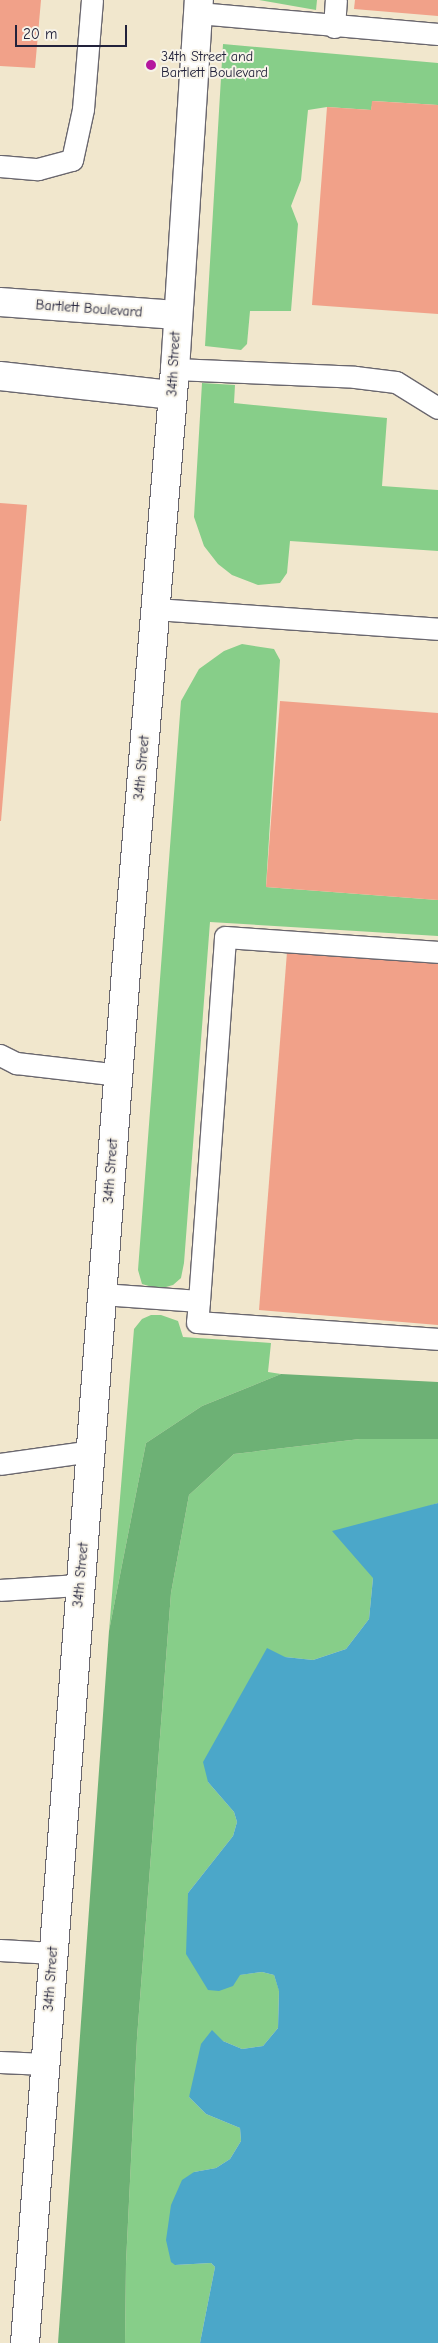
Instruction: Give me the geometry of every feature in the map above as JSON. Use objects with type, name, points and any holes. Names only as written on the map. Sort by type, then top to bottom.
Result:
[{"type":"street","name":"34th Street","points":[[25,2343],[102,1294],[174,382],[199,7]]},
{"type":"street","name":"Bartlett Boulevard","points":[[0,302],[177,315]]},
{"type":"street","points":[[0,376],[174,382]]},
{"type":"lane","points":[[0,166],[38,169],[72,160],[83,109],[92,0]]},
{"type":"lane","points":[[334,27],[336,0]]},
{"type":"lane","points":[[199,7],[334,27],[438,34]]},
{"type":"lane","points":[[174,382],[355,377],[396,382],[438,408]]},
{"type":"lane","points":[[155,609],[438,629]]},
{"type":"lane","points":[[438,952],[226,937],[198,1322],[438,1339]]},
{"type":"lane","points":[[0,1054],[16,1063],[119,1074]]},
{"type":"lane","points":[[102,1294],[199,1301]]},
{"type":"lane","points":[[0,1464],[91,1451]]},
{"type":"lane","points":[[0,1590],[80,1585]]},
{"type":"lane","points":[[0,1950],[53,1953]]},
{"type":"lane","points":[[0,2062],[44,2064]]},
{"type":"green space","points":[[259,0],[317,0],[316,10]]},
{"type":"green space","points":[[223,44],[438,63],[438,105],[373,101],[371,110],[327,107],[308,110],[301,180],[291,206],[298,224],[291,311],[250,311],[247,344],[241,350],[205,346]]},
{"type":"green space","points":[[202,383],[235,385],[234,403],[387,418],[382,486],[438,490],[438,551],[290,541],[287,573],[280,583],[258,585],[232,575],[218,564],[204,546],[194,517]]},
{"type":"green space","points":[[242,644],[274,649],[280,660],[266,887],[438,900],[438,936],[210,922],[184,1263],[181,1278],[173,1285],[159,1289],[142,1284],[138,1270],[181,701],[199,669],[224,651]]},
{"type":"green space","points":[[151,1315],[161,1315],[178,1321],[183,1337],[271,1343],[268,1372],[281,1374],[202,1406],[146,1443],[109,1631],[134,1329],[142,1319]]},
{"type":"green space","points":[[281,1374],[438,1382],[438,1439],[360,1439],[234,1454],[189,1495],[171,1593],[137,2038],[126,2263],[125,2343],[58,2343],[109,1631],[146,1443],[202,1406]]},
{"type":"green space","points":[[360,1439],[438,1439],[438,1503],[405,1514],[373,1578],[369,1619],[346,1649],[313,1660],[285,1657],[208,1782],[234,1812],[237,1822],[233,1836],[188,1893],[239,1975],[262,1972],[274,1975],[279,1990],[278,2028],[263,2046],[242,2049],[223,2041],[189,2097],[206,2114],[240,2128],[241,2141],[230,2159],[216,2168],[194,2172],[175,2265],[211,2263],[215,2267],[200,2343],[125,2343],[126,2263],[137,2038],[171,1593],[189,1495],[234,1454]]},
{"type":"water","points":[[438,1503],[438,2343],[200,2343],[215,2267],[211,2263],[175,2265],[171,2262],[166,2240],[171,2205],[182,2180],[194,2172],[216,2168],[230,2159],[241,2141],[240,2128],[206,2114],[189,2097],[201,2044],[212,2030],[223,2041],[242,2049],[263,2046],[278,2028],[279,1991],[274,1975],[262,1972],[240,1975],[233,1986],[219,1991],[208,1990],[186,1954],[188,1893],[233,1836],[237,1822],[234,1812],[208,1782],[203,1762],[267,1648],[285,1657],[313,1660],[346,1649],[369,1619],[373,1578],[332,1531]]},
{"type":"building","points":[[0,0],[41,0],[35,68],[0,66]]},
{"type":"building","points":[[355,0],[438,0],[438,16],[354,9]]},
{"type":"building","points":[[372,101],[438,105],[438,314],[312,305],[327,107],[371,110]]},
{"type":"building","points":[[0,503],[27,505],[1,821],[0,821]]},
{"type":"building","points":[[280,701],[438,713],[438,900],[266,887]]},
{"type":"building","points":[[287,952],[438,963],[438,1325],[259,1310]]},
{"type":"place","name":"34th Street and Bartlett Boulevard","points":[[151,65]]}]
